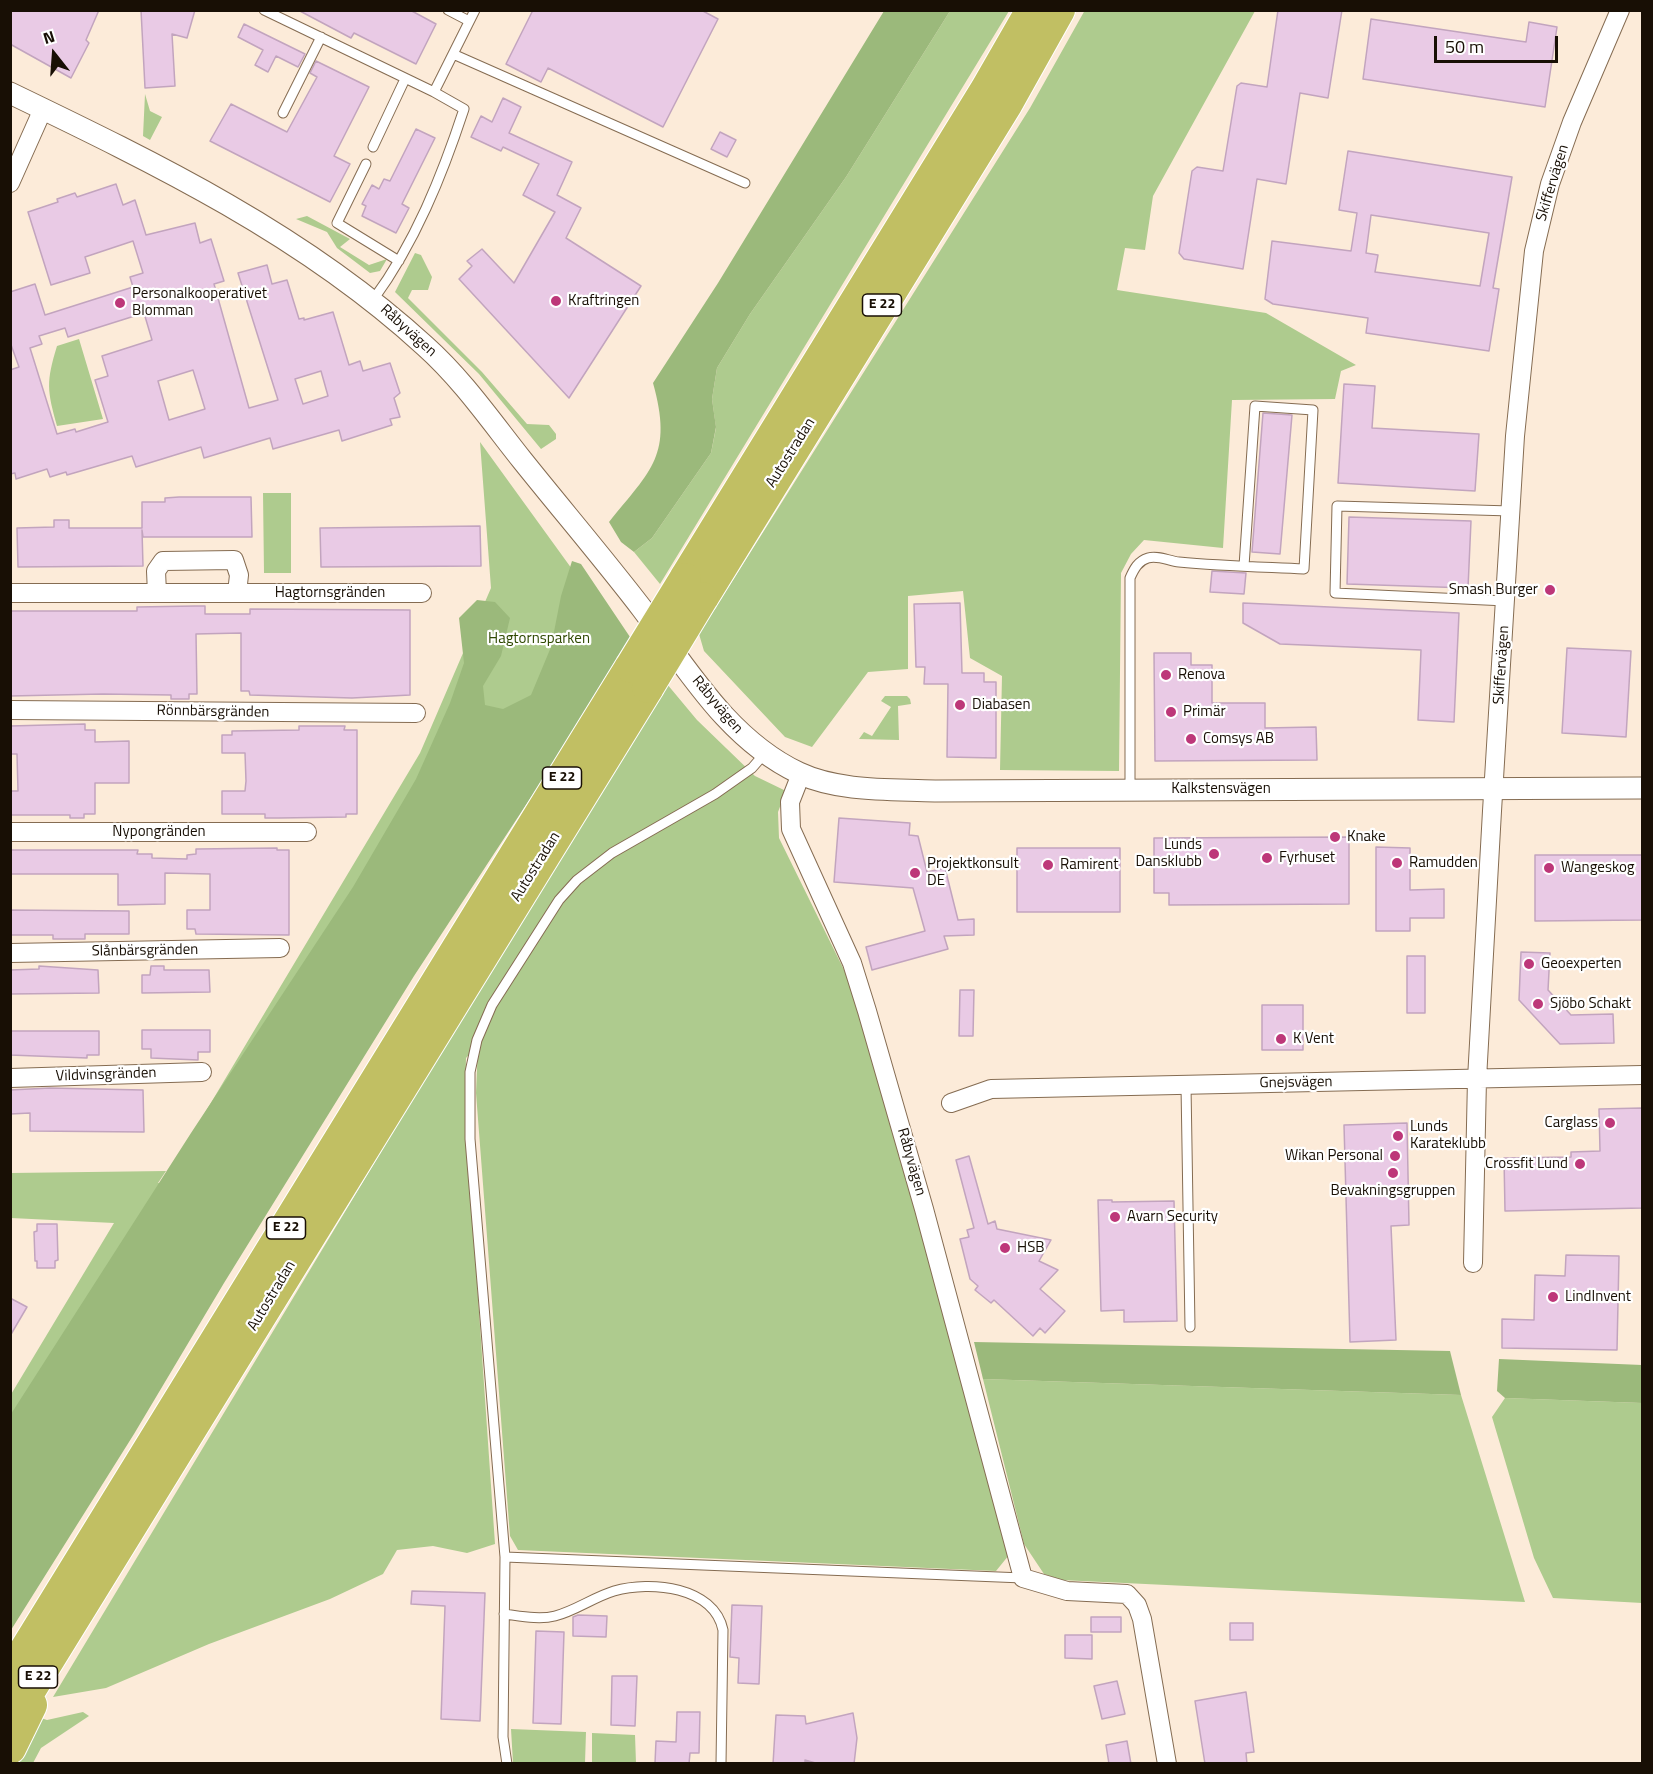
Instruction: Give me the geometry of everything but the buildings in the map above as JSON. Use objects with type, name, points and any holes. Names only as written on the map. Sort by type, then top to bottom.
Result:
[{"type":"highway","name":"Autostradan","points":[[694,588],[1032,10]]},
{"type":"highway","name":"Autostradan","points":[[10,1675],[694,588],[1007,103],[1059,10]]},
{"type":"highway","name":"Autostradan","points":[[10,1722],[639,677]]},
{"type":"highway","points":[[10,1748],[65,1633]]},
{"type":"street","name":"Skiffervägen","points":[[1473,1263],[1477,1080],[1515,436],[1534,251],[1550,184],[1572,122],[1620,10]]},
{"type":"street","name":"Råbyvägen","points":[[10,93],[250,216],[301,248],[373,300],[427,347],[469,393],[629,592],[721,713],[743,736],[801,774],[790,802],[791,829],[852,963],[867,1011],[924,1209],[1023,1578]]},
{"type":"street","points":[[10,183],[44,110]]},
{"type":"street","points":[[157,593],[156,571],[163,561],[234,560],[239,575],[237,593]]},
{"type":"street","name":"Hagtornsgränden","points":[[10,593],[422,593]]},
{"type":"street","name":"Rönnbärsgränden","points":[[10,710],[416,713]]},
{"type":"street","name":"Kalkstensvägen","points":[[801,774],[834,783],[882,789],[1642,788]]},
{"type":"street","name":"Nypongränden","points":[[10,832],[307,832]]},
{"type":"street","name":"Slånbärsgränden","points":[[10,953],[280,948]]},
{"type":"street","name":"Vildvinsgränden","points":[[10,1078],[202,1072]]},
{"type":"street","name":"Gnejsvägen","points":[[951,1103],[991,1089],[1642,1075]]},
{"type":"street","points":[[1023,1578],[1068,1591],[1127,1594],[1137,1605],[1142,1619],[1167,1764]]},
{"type":"lane","points":[[264,10],[434,92],[464,110],[416,231],[373,300]]},
{"type":"lane","points":[[448,10],[470,21]]},
{"type":"lane","points":[[434,92],[475,10]]},
{"type":"lane","points":[[283,113],[321,38]]},
{"type":"lane","points":[[453,54],[745,183]]},
{"type":"lane","points":[[372,147],[405,79]]},
{"type":"lane","points":[[366,164],[337,223],[399,261]]},
{"type":"lane","points":[[1130,790],[1130,578],[1136,566],[1145,558],[1156,557],[1177,562],[1245,566],[1304,569],[1313,410],[1255,406],[1245,566]]},
{"type":"lane","points":[[1506,601],[1335,593],[1337,506],[1511,511]]},
{"type":"lane","points":[[507,1764],[503,1737],[505,1557],[470,1139],[470,1072],[477,1040],[492,1005],[559,900],[577,880],[612,853],[715,794],[752,768],[766,752]]},
{"type":"lane","points":[[1186,1086],[1190,1327]]},
{"type":"lane","points":[[505,1557],[1023,1578]]},
{"type":"lane","points":[[504,1614],[557,1616],[603,1595],[632,1588],[683,1592],[706,1601],[717,1614],[723,1630],[722,1764]]},
{"type":"green space","points":[[1085,10],[1255,11],[1153,196],[1145,250],[1125,248],[1117,290],[1266,313],[1356,365],[1341,371],[1335,399],[1232,400],[1223,548],[1144,540],[1131,554],[1121,573],[1119,771],[1000,770],[1002,676],[970,658],[963,591],[908,596],[908,669],[868,672],[812,747],[785,737],[704,651],[699,634],[1030,108]]},
{"type":"green space","points":[[884,11],[950,11],[846,177],[750,314],[717,368],[712,399],[716,427],[711,453],[652,538],[634,552],[621,542],[609,522],[637,488],[655,460],[661,428],[653,383],[718,283]]},
{"type":"green space","points":[[950,11],[1009,11],[660,584],[634,552],[652,538],[711,453],[716,428],[712,399],[717,368],[750,314],[846,177]]},
{"type":"green space","points":[[145,94],[150,111],[162,117],[150,140],[143,136]]},
{"type":"green space","points":[[307,216],[350,239],[340,247],[369,265],[387,259],[380,271],[370,273],[337,248],[327,232],[296,219]]},
{"type":"green space","points":[[415,253],[421,255],[432,277],[428,290],[412,290],[408,298],[482,372],[527,424],[549,425],[556,434],[556,439],[541,449],[479,374],[395,292]]},
{"type":"green space","points":[[79,339],[103,419],[57,426],[49,386],[53,358],[57,346]]},
{"type":"green space","name":"Hagtornsparken","points":[[480,442],[619,634],[11,1629],[10,1396],[114,1223],[11,1218],[11,1173],[166,1171],[158,1183],[163,1183],[420,753],[491,588]]},
{"type":"green space","points":[[263,493],[291,493],[291,573],[264,573]]},
{"type":"green space","name":"Hagtornsparken","points":[[572,561],[581,564],[630,637],[539,785],[414,976],[224,1283],[134,1434],[11,1630],[11,1414],[191,1133],[353,887],[416,779],[450,703],[464,663],[459,618],[477,600],[495,602],[510,618],[501,656],[483,686],[485,705],[503,709],[531,695],[551,647],[561,596]]},
{"type":"green space","points":[[667,684],[697,720],[755,776],[786,791],[778,812],[779,838],[847,976],[920,1224],[1009,1555],[996,1571],[518,1550],[510,1536],[476,1093],[478,1045],[466,1058],[465,1108],[495,1544],[467,1553],[433,1546],[397,1550],[383,1574],[330,1599],[209,1644],[106,1688],[53,1697],[411,1102]]},
{"type":"green space","points":[[885,696],[907,696],[910,699],[911,704],[898,706],[899,740],[859,739],[864,732],[872,736],[891,707],[881,701]]},
{"type":"green space","points":[[974,1342],[1450,1351],[1461,1395],[983,1379]]},
{"type":"green space","points":[[1499,1359],[1642,1365],[1642,1403],[1505,1398],[1497,1391]]},
{"type":"green space","points":[[983,1379],[1461,1395],[1525,1602],[1061,1580],[1044,1574],[1024,1544]]},
{"type":"green space","points":[[1505,1398],[1642,1403],[1642,1603],[1553,1598],[1534,1558],[1492,1417]]},
{"type":"green space","points":[[83,1712],[89,1716],[41,1748],[33,1763],[17,1764],[41,1718],[47,1720]]},
{"type":"green space","points":[[511,1729],[586,1732],[585,1763],[513,1763]]},
{"type":"green space","points":[[592,1733],[635,1735],[636,1763],[592,1763]]},
{"type":"place","name":"Kraftringen","points":[[556,301]]},
{"type":"place","name":"Personalkooperativet Blomman","points":[[120,303]]},
{"type":"place","name":"Smash Burger","points":[[1550,590]]},
{"type":"place","name":"Renova","points":[[1166,675]]},
{"type":"place","name":"Diabasen","points":[[960,705]]},
{"type":"place","name":"Primär","points":[[1171,712]]},
{"type":"place","name":"Comsys AB","points":[[1191,739]]},
{"type":"place","name":"Knake","points":[[1335,837]]},
{"type":"place","name":"Lunds Dansklubb","points":[[1214,854]]},
{"type":"place","name":"Fyrhuset","points":[[1267,858]]},
{"type":"place","name":"Ramudden","points":[[1397,863]]},
{"type":"place","name":"Ramirent","points":[[1048,865]]},
{"type":"place","name":"Wangeskog","points":[[1549,868]]},
{"type":"place","name":"Projektkonsult DE","points":[[915,873]]},
{"type":"place","name":"Geoexperten","points":[[1529,964]]},
{"type":"place","name":"Sjöbo Schakt","points":[[1538,1004]]},
{"type":"place","name":"K Vent","points":[[1281,1039]]},
{"type":"place","name":"Carglass","points":[[1610,1123]]},
{"type":"place","name":"Lunds Karateklubb","points":[[1398,1136]]},
{"type":"place","name":"Wikan Personal","points":[[1395,1156]]},
{"type":"place","name":"Crossfit Lund","points":[[1580,1164]]},
{"type":"place","name":"Bevakningsgruppen","points":[[1393,1173]]},
{"type":"place","name":"Avarn Security","points":[[1115,1217]]},
{"type":"place","name":"HSB","points":[[1005,1248]]},
{"type":"place","name":"LindInvent","points":[[1553,1297]]}]
